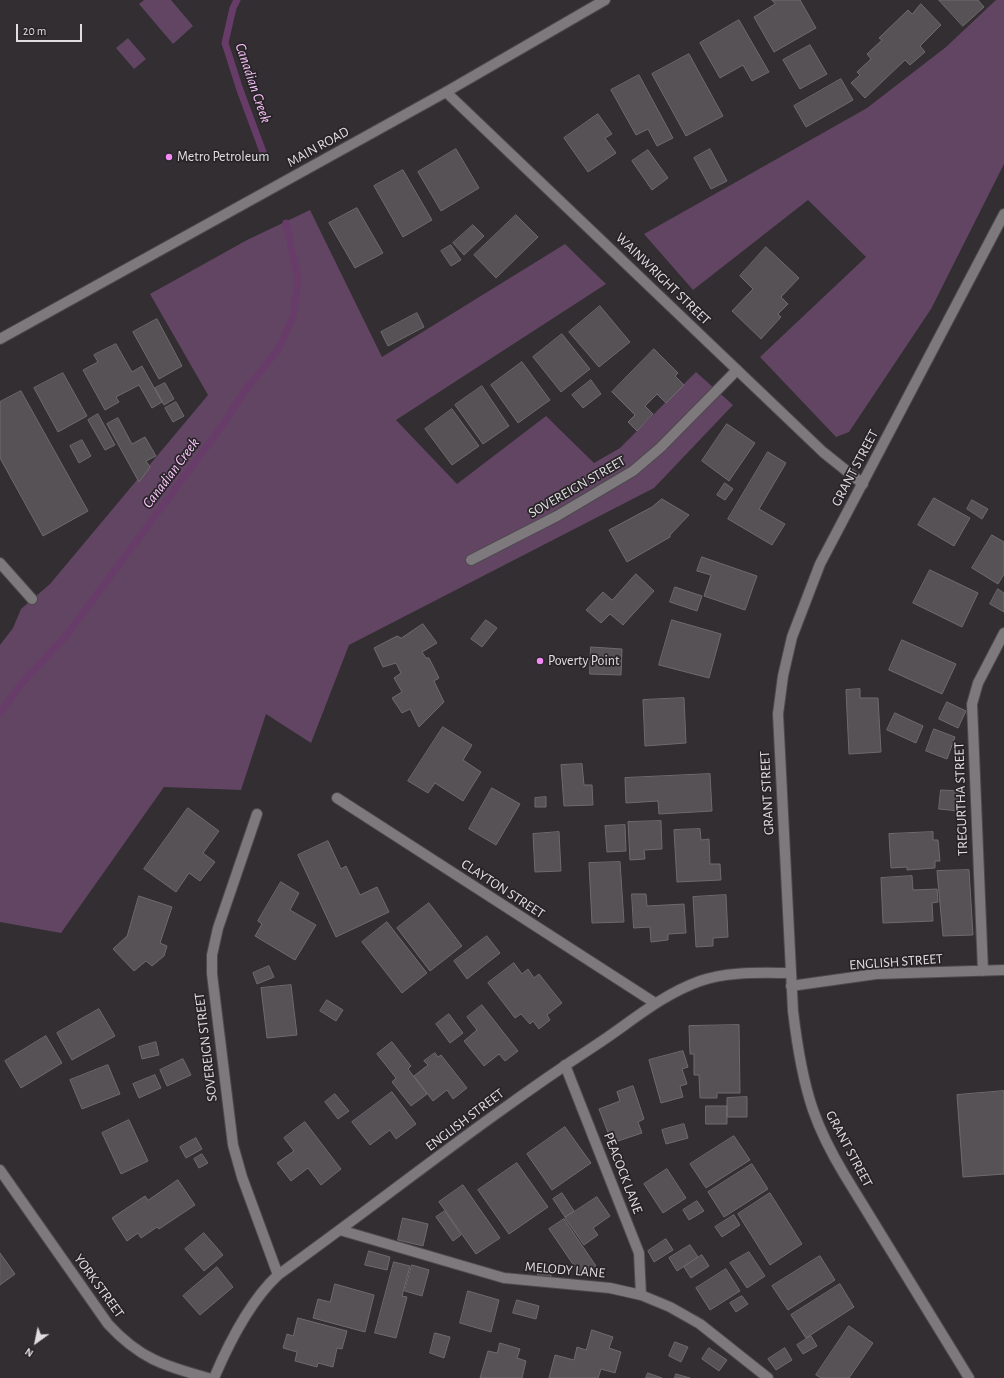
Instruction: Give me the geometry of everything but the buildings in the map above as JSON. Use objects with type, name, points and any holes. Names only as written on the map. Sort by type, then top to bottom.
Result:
[{"type":"street","name":"MAIN ROAD","points":[[0,339],[446,92],[605,0]]},
{"type":"street","name":"WAINWRIGHT STREET","points":[[446,92],[823,452],[863,484]]},
{"type":"street","name":"GRANT STREET","points":[[969,1378],[844,1174],[829,1147],[814,1112],[799,1057],[792,1011],[777,731],[781,688],[792,637],[805,599],[831,542],[863,484],[1004,214]]},
{"type":"street","name":"SOVEREIGN STREET","points":[[471,560],[557,516],[633,472],[660,448],[737,370]]},
{"type":"street","points":[[0,563],[32,599]]},
{"type":"street","name":"TREGURTHA STREET","points":[[983,971],[972,704],[978,683],[1004,633]]},
{"type":"street","name":"CLAYTON STREET","points":[[336,798],[655,1003]]},
{"type":"street","name":"SOVEREIGN STREET","points":[[257,814],[218,928],[213,947],[211,965],[232,1145],[242,1177],[278,1275]]},
{"type":"street","name":"ENGLISH STREET","points":[[791,986],[876,974],[1004,970]]},
{"type":"street","name":"ENGLISH STREET","points":[[214,1378],[234,1337],[265,1289],[278,1275],[565,1065],[655,1003],[687,986],[710,978],[734,974],[791,973]]},
{"type":"street","name":"PEACOCK LANE","points":[[565,1065],[639,1253],[641,1295]]},
{"type":"street","name":"YORK STREET","points":[[0,1170],[108,1324],[123,1340],[158,1363],[208,1378]]},
{"type":"street","name":"MELODY LANE","points":[[340,1230],[504,1278],[610,1288],[641,1295],[670,1307],[700,1324],[768,1378]]},
{"type":"shaded area","points":[[144,0],[171,0],[193,26],[173,44],[139,4]]},
{"type":"shaded area","points":[[996,0],[1004,0],[1004,164],[931,309],[849,432],[836,437],[760,357],[866,257],[808,200],[693,290],[644,234],[867,108],[946,47]]},
{"type":"shaded area","points":[[128,38],[146,59],[134,69],[116,48]]},
{"type":"shaded area","points":[[310,210],[382,357],[565,244],[606,284],[396,420],[457,484],[546,416],[594,463],[620,448],[696,372],[733,405],[654,488],[349,645],[311,743],[266,714],[241,790],[164,787],[61,933],[0,922],[0,645],[13,628],[21,609],[50,584],[208,395],[150,294],[247,240]]},
{"type":"waterway","name":"Canadian Creek","points":[[237,0],[233,8],[225,43],[240,90],[263,152]]},
{"type":"waterway","name":"Canadian Creek","points":[[0,713],[21,684],[65,637],[222,426],[246,389],[278,350],[293,317],[298,279],[286,223]]},
{"type":"place","name":"Metro Petroleum","points":[[169,157]]},
{"type":"place","name":"Poverty Point","points":[[540,661]]}]
